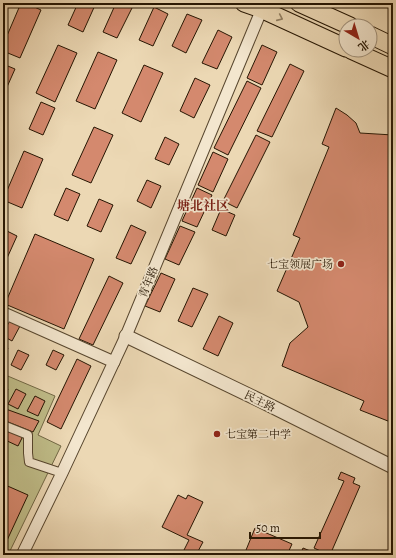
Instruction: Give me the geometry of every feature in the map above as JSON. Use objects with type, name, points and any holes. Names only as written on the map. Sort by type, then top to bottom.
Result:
[{"type":"main road","points":[[244,3],[263,6],[338,44]]},
{"type":"main road","points":[[299,3],[338,21]]},
{"type":"main road","points":[[378,39],[393,46]]},
{"type":"main road","points":[[369,58],[393,69]]},
{"type":"street","name":"青年路","points":[[22,555],[126,336],[263,6]]},
{"type":"street","points":[[3,321],[6,314],[114,362]]},
{"type":"street","name":"民主路","points":[[126,336],[393,467]]},
{"type":"street","points":[[3,425],[28,434],[29,462],[62,473]]},
{"type":"shaded area","points":[[3,374],[55,396],[38,435],[61,446],[8,555],[3,555]]},
{"type":"building","points":[[21,3],[26,3],[41,10],[20,58],[3,51],[3,45]]},
{"type":"building","points":[[78,3],[96,3],[83,32],[68,25]]},
{"type":"building","points":[[116,3],[127,3],[133,6],[117,38],[103,32]]},
{"type":"building","points":[[154,7],[168,14],[153,46],[139,40]]},
{"type":"building","points":[[187,14],[202,20],[186,53],[172,46]]},
{"type":"building","points":[[218,30],[232,37],[217,69],[202,63]]},
{"type":"building","points":[[58,45],[77,53],[55,102],[36,93]]},
{"type":"building","points":[[262,45],[277,52],[262,85],[247,78]]},
{"type":"building","points":[[98,52],[117,60],[95,109],[76,101]]},
{"type":"building","points":[[3,64],[15,69],[3,96]]},
{"type":"building","points":[[290,64],[304,71],[272,137],[257,131]]},
{"type":"building","points":[[144,65],[163,73],[141,122],[122,113]]},
{"type":"building","points":[[195,78],[210,85],[194,118],[180,111]]},
{"type":"building","points":[[247,81],[261,88],[228,155],[214,148]]},
{"type":"building","points":[[41,102],[55,108],[43,135],[29,129]]},
{"type":"building","name":"七宝领展广场","points":[[336,108],[356,123],[360,133],[393,135],[393,423],[360,410],[364,401],[282,366],[290,343],[308,327],[299,302],[277,291],[300,238],[293,235],[329,147],[322,144]]},
{"type":"building","points":[[94,127],[113,135],[91,183],[72,175]]},
{"type":"building","points":[[256,135],[270,142],[237,208],[223,201]]},
{"type":"building","points":[[165,137],[179,144],[169,165],[155,159]]},
{"type":"building","points":[[24,151],[43,159],[22,208],[3,200]]},
{"type":"building","points":[[213,152],[228,159],[213,192],[198,185]]},
{"type":"building","points":[[147,180],[161,186],[151,208],[137,201]]},
{"type":"building","points":[[66,188],[80,194],[68,221],[54,215]]},
{"type":"building","points":[[197,188],[212,195],[197,227],[182,221]]},
{"type":"building","points":[[99,199],[113,205],[101,232],[87,226]]},
{"type":"building","points":[[221,209],[235,215],[226,236],[212,230]]},
{"type":"building","points":[[131,225],[146,232],[131,264],[116,258]]},
{"type":"building","points":[[180,226],[195,232],[179,265],[165,259]]},
{"type":"building","points":[[3,229],[17,236],[3,267]]},
{"type":"building","points":[[35,234],[94,259],[64,329],[5,304]]},
{"type":"building","points":[[161,273],[175,279],[160,312],[145,306]]},
{"type":"building","points":[[109,276],[123,283],[93,345],[79,339]]},
{"type":"building","points":[[193,288],[208,294],[192,327],[178,321]]},
{"type":"building","points":[[219,316],[233,323],[218,356],[203,349]]},
{"type":"building","points":[[9,321],[20,326],[12,341],[3,336]]},
{"type":"building","points":[[3,346],[8,348],[3,358]]},
{"type":"building","points":[[18,350],[29,355],[21,370],[11,365]]},
{"type":"building","points":[[53,350],[64,355],[56,370],[46,365]]},
{"type":"building","points":[[77,359],[91,366],[61,429],[47,422]]},
{"type":"building","points":[[3,386],[8,389],[3,399]]},
{"type":"building","points":[[16,389],[26,394],[18,409],[8,404]]},
{"type":"building","points":[[35,396],[45,401],[38,416],[27,411]]},
{"type":"building","points":[[3,408],[39,421],[33,432],[3,420]]},
{"type":"building","points":[[3,428],[23,436],[18,446],[3,439]]},
{"type":"building","points":[[341,472],[355,478],[353,483],[360,486],[329,555],[314,548],[344,481],[338,479]]},
{"type":"building","points":[[3,484],[28,495],[3,549]]},
{"type":"building","points":[[178,495],[186,499],[188,495],[203,502],[187,535],[203,542],[196,555],[182,554],[189,540],[162,527]]},
{"type":"building","points":[[255,528],[292,544],[287,555],[244,555]]},
{"type":"building","points":[[303,548],[320,555],[300,555]]},
{"type":"place","name":"七宝领展广场","points":[[341,264]]},
{"type":"place","name":"七宝第二中学","points":[[217,434]]},
{"type":"district","name":"塘北社区","points":[[203,205]]}]
